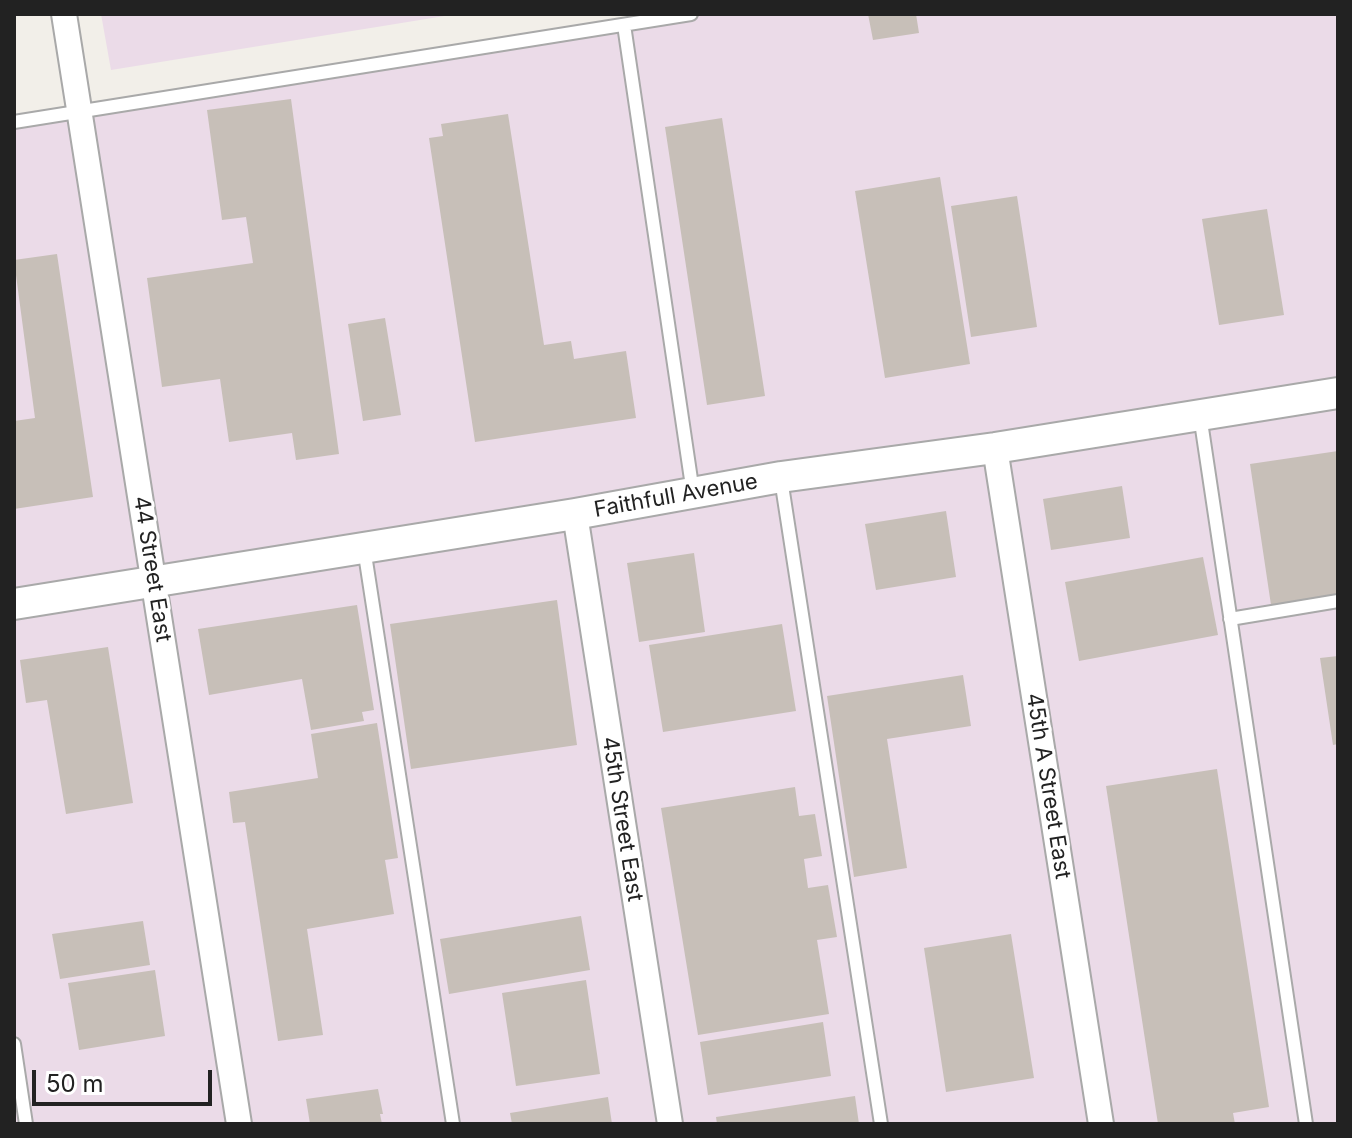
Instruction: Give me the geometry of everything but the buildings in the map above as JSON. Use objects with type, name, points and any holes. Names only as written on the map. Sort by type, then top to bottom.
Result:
[{"type":"street","name":"44 Street East","points":[[64,14],[239,1124]]},
{"type":"street","name":"Faithfull Avenue","points":[[14,604],[575,514],[781,477],[995,448],[1338,393]]},
{"type":"street","name":"45th A Street East","points":[[995,448],[1101,1124]]},
{"type":"street","name":"45th Street East","points":[[575,514],[670,1124]]},
{"type":"lane","points":[[14,122],[691,14]]},
{"type":"lane","points":[[624,25],[693,493]]},
{"type":"lane","points":[[1200,415],[1306,1124]]},
{"type":"lane","points":[[781,477],[881,1124]]},
{"type":"lane","points":[[364,548],[453,1124]]},
{"type":"lane","points":[[1230,619],[1338,601]]},
{"type":"lane","points":[[14,1044],[26,1124]]},
{"type":"shaded area","points":[[101,14],[457,14],[111,70]]},
{"type":"shaded area","points":[[691,14],[1338,14],[1338,1124],[14,1124],[14,121]]}]
